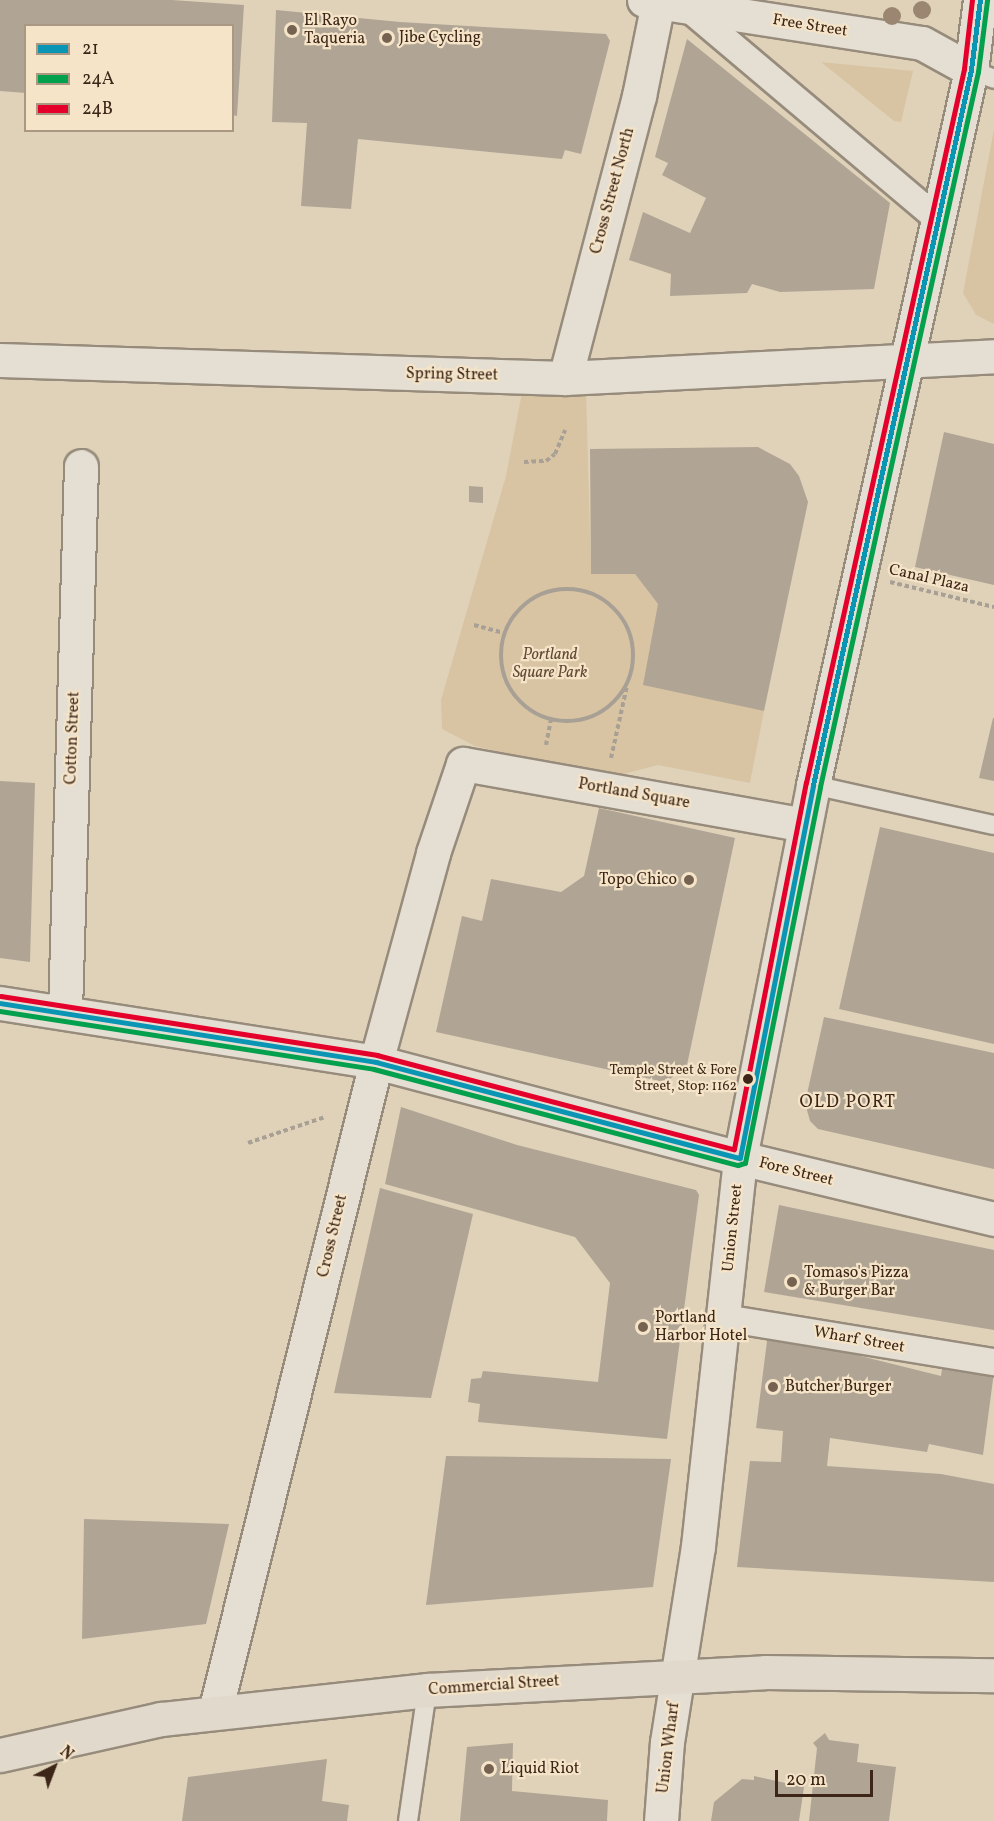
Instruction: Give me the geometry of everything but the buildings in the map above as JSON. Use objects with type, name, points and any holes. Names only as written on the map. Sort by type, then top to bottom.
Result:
[{"type":"main road","name":"Commercial Street","points":[[0,1755],[161,1719],[427,1690],[765,1672],[994,1676]]},
{"type":"street","name":"Union Street","points":[[679,1675],[724,1318],[740,1158],[813,785],[936,219],[982,74],[980,0]]},
{"type":"street","name":"Free Street","points":[[667,3],[922,43],[982,74]]},
{"type":"street","points":[[667,3],[936,219]]},
{"type":"street","name":"Cross Street North","points":[[565,378],[639,96],[667,3]]},
{"type":"street","name":"Spring Street","points":[[0,360],[565,378],[905,363],[994,356]]},
{"type":"street","name":"Cotton Street","points":[[65,1011],[81,466]]},
{"type":"street","name":"Portland Square","points":[[463,764],[805,825]]},
{"type":"street","name":"Cross Street","points":[[215,1712],[376,1062],[433,853],[463,764]]},
{"type":"street","name":"Fore Street","points":[[0,1003],[65,1011],[376,1062],[740,1158],[994,1219]]},
{"type":"street","name":"Wharf Street","points":[[724,1318],[994,1362]]},
{"type":"street","name":"Union Wharf","points":[[661,1821],[667,1742],[679,1675]]},
{"type":"lane","points":[[813,785],[994,825]]},
{"type":"lane","points":[[408,1821],[427,1690]]},
{"type":"path","points":[[524,462],[546,461],[555,454],[564,440],[565,430]]},
{"type":"path","name":"Canal Plaza","points":[[858,575],[994,607]]},
{"type":"path","points":[[608,771],[633,660],[631,637],[621,617],[607,602],[589,592],[568,588],[548,591],[530,600],[514,615],[504,633],[501,653],[504,674],[514,694],[531,710],[551,719],[574,721],[596,714],[615,701],[628,682]]},
{"type":"path","points":[[474,625],[504,633]]},
{"type":"path","points":[[544,757],[551,719]]},
{"type":"path","points":[[248,1143],[325,1117]]},
{"type":"green space","points":[[821,62],[913,71],[901,122],[894,121]]},
{"type":"green space","points":[[994,129],[994,324],[976,315],[963,293]]},
{"type":"green space","name":"Portland Square Park","points":[[523,387],[586,388],[591,573],[635,574],[658,604],[764,711],[750,783],[658,765],[608,778],[475,746],[442,729],[441,700],[506,476]]},
{"type":"transit line","name":"24B","points":[[1,996],[377,1055],[734,1149],[806,783],[964,69],[972,0]]},
{"type":"transit line","name":"21","points":[[0,1003],[376,1062],[740,1158],[813,785],[971,70],[980,0]]},
{"type":"transit line","name":"24A","points":[[0,1011],[374,1069],[738,1165],[745,1163],[820,787],[978,72],[987,1]]},
{"type":"place","name":"El Rayo Taqueria","points":[[292,30]]},
{"type":"place","name":"Jibe Cycling","points":[[387,38]]},
{"type":"place","name":"Topo Chico","points":[[689,880]]},
{"type":"place","name":"Temple Street & Fore Street, Stop: 1162","points":[[748,1079]]},
{"type":"place","name":"Tomaso's Pizza & Burger Bar","points":[[792,1282]]},
{"type":"place","name":"Portland Harbor Hotel","points":[[643,1327]]},
{"type":"place","name":"Butcher Burger","points":[[773,1387]]},
{"type":"place","name":"Liquid Riot","points":[[489,1769]]},
{"type":"district","name":"OLD PORT","points":[[848,1103]]}]
